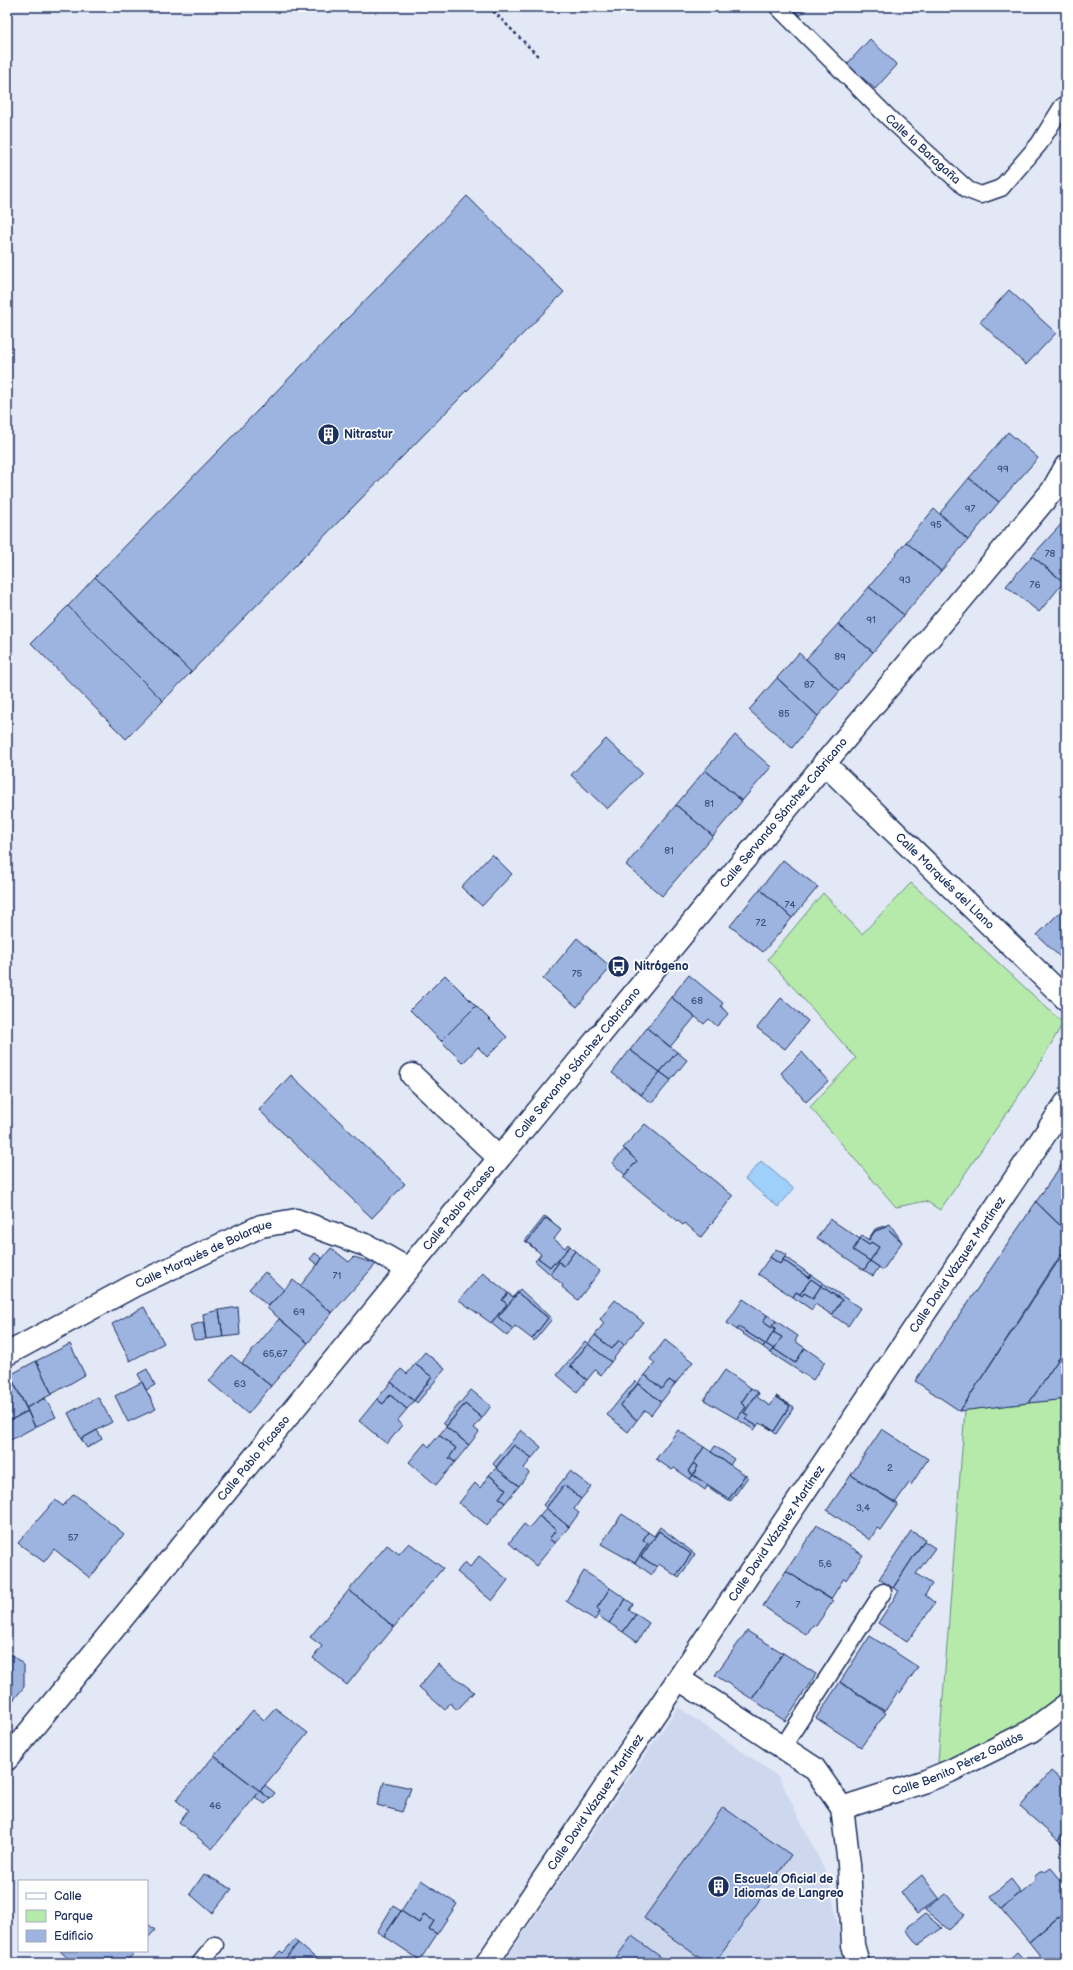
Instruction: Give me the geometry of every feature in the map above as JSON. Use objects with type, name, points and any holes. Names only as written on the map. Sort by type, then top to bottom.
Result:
[{"type":"street","name":"Calle Servando Sánchez Cabricano","points":[[499,1158],[824,763],[1052,491],[1066,466]]},
{"type":"street","name":"Calle Marqués del Llano","points":[[824,763],[1066,999]]},
{"type":"street","points":[[412,1076],[499,1158]]},
{"type":"street","name":"Calle David Vázquez Martínez","points":[[487,1963],[1066,1103]]},
{"type":"street","name":"Calle Pablo Picasso","points":[[7,1759],[499,1158]]},
{"type":"street","name":"Calle Marqués de Bolarque","points":[[7,1354],[133,1286],[261,1226],[296,1220],[368,1246],[408,1269]]},
{"type":"street","points":[[679,1679],[814,1768],[842,1808],[848,1864],[853,1945],[858,1963]]},
{"type":"street","name":"Calle Benito Pérez Galdós","points":[[842,1808],[926,1781],[950,1771],[1031,1731],[1066,1706]]},
{"type":"lane","name":"Calle la Baragaña","points":[[778,7],[890,119],[968,190],[981,195],[1001,188],[1039,144],[1062,107],[1066,104]]},
{"type":"lane","points":[[782,1748],[883,1592]]},
{"type":"lane","points":[[200,1963],[215,1945]]},
{"type":"path","points":[[489,7],[539,57]]},
{"type":"shaded area","points":[[678,1707],[779,1777],[829,1879],[845,1963],[503,1963]]},
{"type":"green space","points":[[911,883],[1063,1023],[1033,1075],[940,1210],[926,1201],[896,1207],[810,1107],[856,1058],[768,959],[823,893],[862,934]]},
{"type":"green space","points":[[1066,1399],[1066,1688],[1041,1712],[1012,1731],[949,1763],[938,1762],[965,1410]]},
{"type":"water","points":[[761,1161],[794,1189],[778,1207],[745,1179]]},
{"type":"building","points":[[789,7],[809,7],[798,17]]},
{"type":"building","points":[[870,39],[897,65],[875,89],[847,64]]},
{"type":"building","name":"Nitrastur","points":[[467,196],[564,292],[191,672],[95,577]]},
{"type":"building","points":[[1009,290],[1056,333],[1026,365],[980,322]]},
{"type":"building","points":[[1008,432],[1038,458],[999,502],[969,478]]},
{"type":"building","points":[[969,478],[999,502],[968,540],[940,513]]},
{"type":"building","points":[[934,509],[968,540],[941,571],[906,542]]},
{"type":"building","points":[[1066,519],[1066,584],[1032,556]]},
{"type":"building","points":[[906,542],[941,571],[904,615],[869,587]]},
{"type":"building","points":[[1032,556],[1064,582],[1039,612],[1006,586]]},
{"type":"building","points":[[95,577],[191,672],[163,701],[68,606]]},
{"type":"building","points":[[869,587],[904,615],[873,652],[838,624]]},
{"type":"building","points":[[68,606],[163,701],[126,739],[31,643]]},
{"type":"building","points":[[838,624],[873,652],[840,691],[806,659]]},
{"type":"building","points":[[799,653],[840,691],[818,716],[777,678]]},
{"type":"building","points":[[777,678],[818,716],[792,748],[749,710]]},
{"type":"building","points":[[735,735],[771,767],[742,801],[705,770]]},
{"type":"building","points":[[606,739],[642,773],[607,809],[571,775]]},
{"type":"building","points":[[705,770],[742,801],[713,836],[676,805]]},
{"type":"building","points":[[676,805],[713,836],[662,896],[626,865]]},
{"type":"building","points":[[492,854],[512,874],[482,906],[461,887]]},
{"type":"building","points":[[783,860],[818,887],[792,918],[760,889]]},
{"type":"building","points":[[760,889],[792,918],[763,952],[730,926]]},
{"type":"building","points":[[1066,906],[1066,963],[1037,935]]},
{"type":"building","points":[[577,938],[611,967],[577,1007],[543,979]]},
{"type":"building","points":[[445,975],[476,1006],[441,1041],[410,1010]]},
{"type":"building","points":[[689,975],[723,1003],[721,1006],[728,1014],[717,1026],[709,1019],[704,1024],[671,997]]},
{"type":"building","points":[[671,997],[695,1017],[670,1047],[647,1028]]},
{"type":"building","points":[[781,998],[808,1021],[785,1049],[757,1028]]},
{"type":"building","points":[[476,1006],[507,1037],[487,1057],[478,1047],[463,1063],[441,1041]]},
{"type":"building","points":[[647,1028],[677,1052],[660,1072],[630,1050]]},
{"type":"building","points":[[630,1050],[660,1072],[641,1095],[612,1073]]},
{"type":"building","points":[[677,1052],[687,1060],[671,1080],[660,1072]]},
{"type":"building","points":[[802,1052],[828,1081],[806,1102],[781,1073]]},
{"type":"building","points":[[660,1072],[671,1080],[652,1103],[641,1095]]},
{"type":"building","points":[[291,1075],[405,1184],[372,1218],[259,1110]]},
{"type":"building","points":[[645,1124],[733,1196],[701,1237],[685,1223],[683,1225],[623,1177],[637,1161],[623,1148]]},
{"type":"building","points":[[625,1149],[637,1161],[625,1175],[612,1163]]},
{"type":"building","points":[[1066,1158],[1066,1231],[1036,1202]]},
{"type":"building","points":[[1036,1202],[1066,1231],[1066,1249],[960,1411],[915,1381]]},
{"type":"building","points":[[545,1216],[561,1229],[546,1218],[527,1242],[536,1250],[525,1241]]},
{"type":"building","points":[[546,1218],[561,1230],[554,1239],[565,1248],[568,1244],[570,1246],[555,1264],[553,1263],[550,1267],[538,1258],[541,1254],[527,1242]]},
{"type":"building","points":[[830,1219],[860,1239],[853,1250],[870,1261],[864,1270],[817,1238]]},
{"type":"building","points":[[890,1224],[902,1242],[886,1227],[875,1231],[868,1240],[875,1229]]},
{"type":"building","points":[[886,1227],[902,1242],[883,1270],[870,1261],[879,1247],[871,1242],[869,1245],[860,1239],[862,1235],[869,1240],[875,1231]]},
{"type":"building","points":[[860,1239],[869,1245],[871,1242],[879,1247],[870,1261],[853,1250]]},
{"type":"building","points":[[570,1246],[575,1251],[564,1266],[559,1262],[550,1274],[535,1261],[538,1258],[550,1267],[553,1263],[555,1264]]},
{"type":"building","points":[[331,1248],[349,1262],[354,1257],[376,1264],[332,1313],[300,1286]]},
{"type":"building","points":[[776,1249],[786,1255],[780,1264],[770,1257]]},
{"type":"building","points":[[575,1251],[600,1271],[578,1300],[562,1287],[563,1285],[550,1274],[559,1262],[564,1266]]},
{"type":"building","points":[[315,1253],[322,1258],[318,1265],[310,1259]]},
{"type":"building","points":[[1062,1253],[1066,1253],[1066,1348],[1029,1403],[960,1411]]},
{"type":"building","points":[[770,1257],[780,1264],[783,1260],[809,1278],[811,1275],[823,1283],[821,1286],[811,1279],[800,1294],[796,1292],[793,1297],[758,1274]]},
{"type":"building","points":[[785,1257],[811,1275],[809,1278],[783,1260]]},
{"type":"building","points":[[870,1261],[879,1267],[873,1276],[864,1270]]},
{"type":"building","points":[[265,1272],[284,1290],[268,1306],[249,1289]]},
{"type":"building","points":[[483,1273],[508,1293],[502,1300],[507,1304],[491,1323],[459,1300]]},
{"type":"building","points":[[811,1279],[821,1286],[813,1298],[804,1293],[802,1296],[800,1294]]},
{"type":"building","points":[[293,1280],[332,1313],[308,1343],[267,1308]]},
{"type":"building","points":[[823,1283],[860,1308],[848,1326],[832,1315],[842,1300],[821,1286]]},
{"type":"building","points":[[821,1286],[842,1300],[832,1315],[815,1304],[812,1310],[793,1297],[796,1292],[802,1296],[804,1293],[813,1298]]},
{"type":"building","points":[[520,1289],[552,1319],[534,1341],[532,1339],[548,1318],[518,1293],[498,1317],[513,1329],[507,1336],[491,1323],[507,1304],[502,1300],[508,1293],[513,1297]]},
{"type":"building","points":[[518,1293],[548,1318],[532,1339],[515,1326],[513,1329],[498,1317]]},
{"type":"building","points":[[743,1299],[767,1315],[763,1322],[775,1330],[766,1344],[774,1349],[771,1353],[763,1347],[765,1344],[739,1327],[737,1330],[727,1323]]},
{"type":"building","points":[[615,1300],[643,1322],[624,1345],[619,1340],[612,1349],[595,1335],[604,1323],[600,1319]]},
{"type":"building","points":[[144,1307],[164,1343],[130,1361],[112,1324]]},
{"type":"building","points":[[238,1307],[240,1335],[223,1337],[219,1310]]},
{"type":"building","points":[[219,1310],[223,1337],[206,1339],[203,1314]]},
{"type":"building","points":[[767,1315],[776,1321],[772,1326],[776,1328],[775,1330],[763,1322]]},
{"type":"building","points":[[279,1319],[308,1343],[271,1386],[242,1363]]},
{"type":"building","points":[[776,1321],[798,1336],[795,1341],[805,1348],[795,1363],[774,1349],[782,1337],[773,1332],[776,1328],[772,1326]]},
{"type":"building","points":[[203,1322],[206,1339],[194,1340],[190,1326]]},
{"type":"building","points":[[739,1327],[765,1344],[763,1347],[737,1330]]},
{"type":"building","points":[[773,1332],[782,1337],[774,1349],[766,1344]]},
{"type":"building","points":[[595,1335],[612,1349],[619,1340],[624,1345],[611,1362],[588,1344]]},
{"type":"building","points":[[665,1340],[693,1362],[675,1384],[669,1380],[662,1389],[645,1375],[655,1363],[650,1359]]},
{"type":"building","points":[[585,1341],[588,1344],[570,1366],[587,1380],[577,1392],[557,1375]]},
{"type":"building","points":[[70,1344],[85,1375],[52,1394],[36,1361]]},
{"type":"building","points":[[588,1344],[611,1362],[601,1375],[595,1370],[587,1380],[570,1366]]},
{"type":"building","points":[[805,1348],[825,1362],[813,1380],[771,1353],[774,1349],[795,1363]]},
{"type":"building","points":[[1066,1348],[1066,1399],[1029,1403]]},
{"type":"building","points":[[425,1352],[445,1369],[417,1403],[414,1400],[432,1377],[415,1364]]},
{"type":"building","points":[[231,1355],[271,1386],[248,1414],[209,1381]]},
{"type":"building","points":[[36,1361],[52,1394],[26,1408],[10,1375]]},
{"type":"building","points":[[415,1364],[432,1377],[414,1401],[391,1382],[401,1369],[407,1374]]},
{"type":"building","points":[[147,1369],[155,1385],[146,1390],[138,1374]]},
{"type":"building","points":[[725,1370],[751,1388],[741,1403],[746,1407],[737,1419],[704,1400]]},
{"type":"building","points":[[10,1375],[28,1411],[7,1422],[7,1377]]},
{"type":"building","points":[[645,1375],[662,1389],[669,1380],[675,1384],[661,1402],[638,1383]]},
{"type":"building","points":[[635,1381],[638,1384],[620,1406],[637,1420],[628,1432],[607,1415]]},
{"type":"building","points":[[142,1382],[156,1409],[128,1422],[115,1396]]},
{"type":"building","points":[[391,1382],[414,1401],[407,1409],[390,1395],[383,1404],[377,1399]]},
{"type":"building","points":[[638,1383],[661,1402],[651,1415],[645,1410],[637,1420],[620,1406]]},
{"type":"building","points":[[751,1388],[758,1392],[744,1413],[748,1415],[745,1419],[757,1426],[754,1430],[737,1419],[746,1407],[741,1403]]},
{"type":"building","points":[[471,1390],[491,1406],[482,1418],[465,1404],[446,1426],[443,1423]]},
{"type":"building","points":[[758,1392],[759,1394],[757,1397],[770,1406],[776,1397],[790,1406],[774,1431],[759,1423],[757,1426],[745,1419],[748,1415],[744,1413]]},
{"type":"building","points":[[390,1395],[407,1409],[397,1421],[402,1425],[387,1444],[359,1421],[377,1399],[383,1404]]},
{"type":"building","points":[[776,1396],[794,1407],[776,1434],[764,1424],[774,1431],[790,1406]]},
{"type":"building","points":[[98,1397],[112,1422],[81,1439],[68,1413]]},
{"type":"building","points":[[45,1398],[56,1417],[35,1427],[26,1408]]},
{"type":"building","points":[[465,1404],[482,1418],[474,1428],[479,1432],[469,1445],[446,1427]]},
{"type":"building","points":[[28,1411],[35,1427],[7,1442],[7,1422]]},
{"type":"building","points":[[446,1427],[469,1445],[455,1462],[449,1458],[456,1448],[439,1435]]},
{"type":"building","points":[[882,1429],[928,1459],[911,1485],[909,1483],[895,1503],[851,1475]]},
{"type":"building","points":[[97,1430],[102,1439],[87,1448],[81,1439]]},
{"type":"building","points":[[521,1430],[541,1447],[532,1458],[514,1445],[496,1467],[493,1464]]},
{"type":"building","points":[[678,1430],[704,1447],[688,1471],[693,1475],[690,1479],[674,1468],[672,1470],[656,1459]]},
{"type":"building","points":[[439,1435],[456,1448],[449,1458],[455,1462],[436,1485],[409,1462],[425,1443],[429,1447]]},
{"type":"building","points":[[514,1445],[532,1458],[524,1468],[529,1473],[519,1486],[496,1468]]},
{"type":"building","points":[[715,1446],[734,1459],[730,1465],[711,1452]]},
{"type":"building","points":[[704,1447],[745,1475],[729,1499],[693,1475],[698,1466],[694,1463]]},
{"type":"building","points":[[694,1463],[698,1466],[693,1475],[688,1471]]},
{"type":"building","points":[[496,1468],[519,1486],[505,1503],[499,1498],[506,1489],[489,1475]]},
{"type":"building","points":[[570,1471],[591,1487],[581,1499],[564,1485],[546,1508],[543,1505]]},
{"type":"building","points":[[489,1475],[506,1489],[499,1498],[505,1503],[487,1525],[459,1503],[475,1483],[480,1488]]},
{"type":"building","points":[[693,1475],[729,1499],[745,1475],[748,1477],[730,1502],[707,1486],[705,1490],[690,1479]]},
{"type":"building","points":[[851,1475],[898,1504],[880,1530],[877,1528],[870,1540],[827,1510]]},
{"type":"building","points":[[564,1485],[581,1499],[574,1509],[579,1513],[569,1527],[546,1508]]},
{"type":"building","points":[[74,1494],[124,1534],[90,1578],[54,1549],[44,1562],[18,1543],[55,1500],[63,1506]]},
{"type":"building","points":[[546,1508],[569,1527],[555,1543],[549,1539],[556,1530],[539,1516]]},
{"type":"building","points":[[622,1514],[648,1532],[643,1540],[648,1543],[635,1563],[601,1544]]},
{"type":"building","points":[[539,1516],[556,1530],[549,1539],[555,1543],[536,1566],[509,1543],[524,1524],[529,1528]]},
{"type":"building","points":[[817,1525],[863,1555],[846,1580],[844,1578],[831,1599],[786,1571]]},
{"type":"building","points":[[660,1527],[695,1554],[679,1578],[676,1576],[691,1554],[659,1531],[641,1557],[657,1567],[652,1575],[635,1563],[648,1543],[643,1540],[648,1532],[654,1536]]},
{"type":"building","points":[[659,1531],[691,1554],[676,1576],[659,1564],[657,1567],[641,1557]]},
{"type":"building","points":[[911,1531],[925,1539],[893,1588],[879,1579]]},
{"type":"building","points":[[924,1541],[935,1548],[916,1574],[932,1584],[925,1595],[935,1603],[907,1642],[878,1623],[899,1591],[893,1588]]},
{"type":"building","points":[[409,1543],[443,1568],[394,1627],[349,1590],[387,1545],[399,1554]]},
{"type":"building","points":[[479,1556],[508,1580],[492,1601],[457,1572],[465,1562],[470,1567]]},
{"type":"building","points":[[584,1571],[610,1588],[597,1608],[600,1611],[595,1620],[566,1601]]},
{"type":"building","points":[[786,1571],[833,1601],[816,1626],[813,1625],[806,1635],[763,1606]]},
{"type":"building","points":[[610,1588],[626,1599],[609,1623],[597,1615],[600,1611],[597,1608]]},
{"type":"building","points":[[349,1590],[394,1627],[347,1685],[313,1658],[322,1646],[310,1637]]},
{"type":"building","points":[[626,1599],[633,1604],[629,1610],[636,1614],[623,1632],[609,1623]]},
{"type":"building","points":[[636,1614],[649,1623],[637,1642],[623,1632]]},
{"type":"building","points":[[747,1631],[783,1653],[752,1699],[715,1675]]},
{"type":"building","points":[[870,1636],[918,1667],[900,1693],[898,1691],[885,1711],[840,1682]]},
{"type":"building","points":[[7,1651],[24,1665],[24,1687],[10,1704],[7,1701]]},
{"type":"building","points":[[783,1653],[816,1674],[785,1721],[752,1699]]},
{"type":"building","points":[[438,1664],[474,1692],[457,1710],[450,1703],[445,1710],[419,1687]]},
{"type":"building","points":[[840,1682],[886,1713],[861,1747],[816,1718]]},
{"type":"building","points":[[275,1708],[308,1733],[260,1791],[214,1756],[253,1710],[264,1720]]},
{"type":"building","points":[[214,1756],[260,1791],[212,1849],[179,1822],[188,1810],[176,1800]]},
{"type":"building","points":[[1051,1771],[1066,1784],[1066,1830],[1058,1840],[1020,1807]]},
{"type":"building","points":[[384,1782],[411,1788],[402,1812],[377,1805]]},
{"type":"building","points":[[265,1785],[275,1793],[270,1799],[260,1791]]},
{"type":"building","points":[[260,1791],[270,1799],[265,1804],[255,1797]]},
{"type":"building","name":"Escuela Oficial de Idiomas de Langreo","points":[[723,1807],[791,1855],[715,1963],[707,1963],[644,1918]]},
{"type":"building","points":[[1066,1830],[1066,1848],[1058,1840]]},
{"type":"building","points":[[1051,1868],[1066,1886],[1066,1911],[1029,1942],[1001,1909],[1035,1881],[1035,1876],[1040,1872],[1045,1872]]},
{"type":"building","points":[[204,1874],[232,1889],[212,1913],[190,1894]]},
{"type":"building","points":[[922,1875],[939,1898],[917,1914],[901,1892]]},
{"type":"building","points":[[1011,1879],[1021,1892],[1001,1909],[991,1896]]},
{"type":"building","points":[[421,1880],[457,1904],[437,1934],[429,1929],[434,1921],[424,1914],[419,1923],[401,1911]]},
{"type":"building","points":[[946,1894],[965,1915],[949,1930],[925,1910]]},
{"type":"building","points":[[393,1906],[401,1911],[384,1936],[377,1932]]},
{"type":"building","points":[[401,1911],[419,1923],[424,1914],[434,1921],[429,1929],[437,1934],[420,1960],[384,1936]]},
{"type":"building","points":[[925,1914],[942,1928],[918,1945],[905,1929]]},
{"type":"building","points":[[1058,1917],[1066,1927],[1066,1963],[1046,1963],[1029,1942]]},
{"type":"building","points":[[148,1924],[155,1930],[148,1938]]},
{"type":"building","points":[[632,1936],[669,1963],[612,1963]]},
{"type":"building","points":[[294,1940],[298,1943],[282,1963],[277,1963],[273,1959],[280,1951],[283,1953]]},
{"type":"building","points":[[298,1943],[319,1961],[317,1963],[282,1963]]},
{"type":"building","points":[[61,1952],[135,1952],[125,1963],[73,1963]]},
{"type":"building","points":[[1017,1952],[1025,1961],[1022,1963],[1005,1963]]},
{"type":"place","name":"Nitrastur","points":[[329,434]]},
{"type":"place","name":"Nitrógeno","points":[[618,966]]},
{"type":"place","name":"Escuela Oficial de Idiomas de Langreo","points":[[718,1886]]}]
